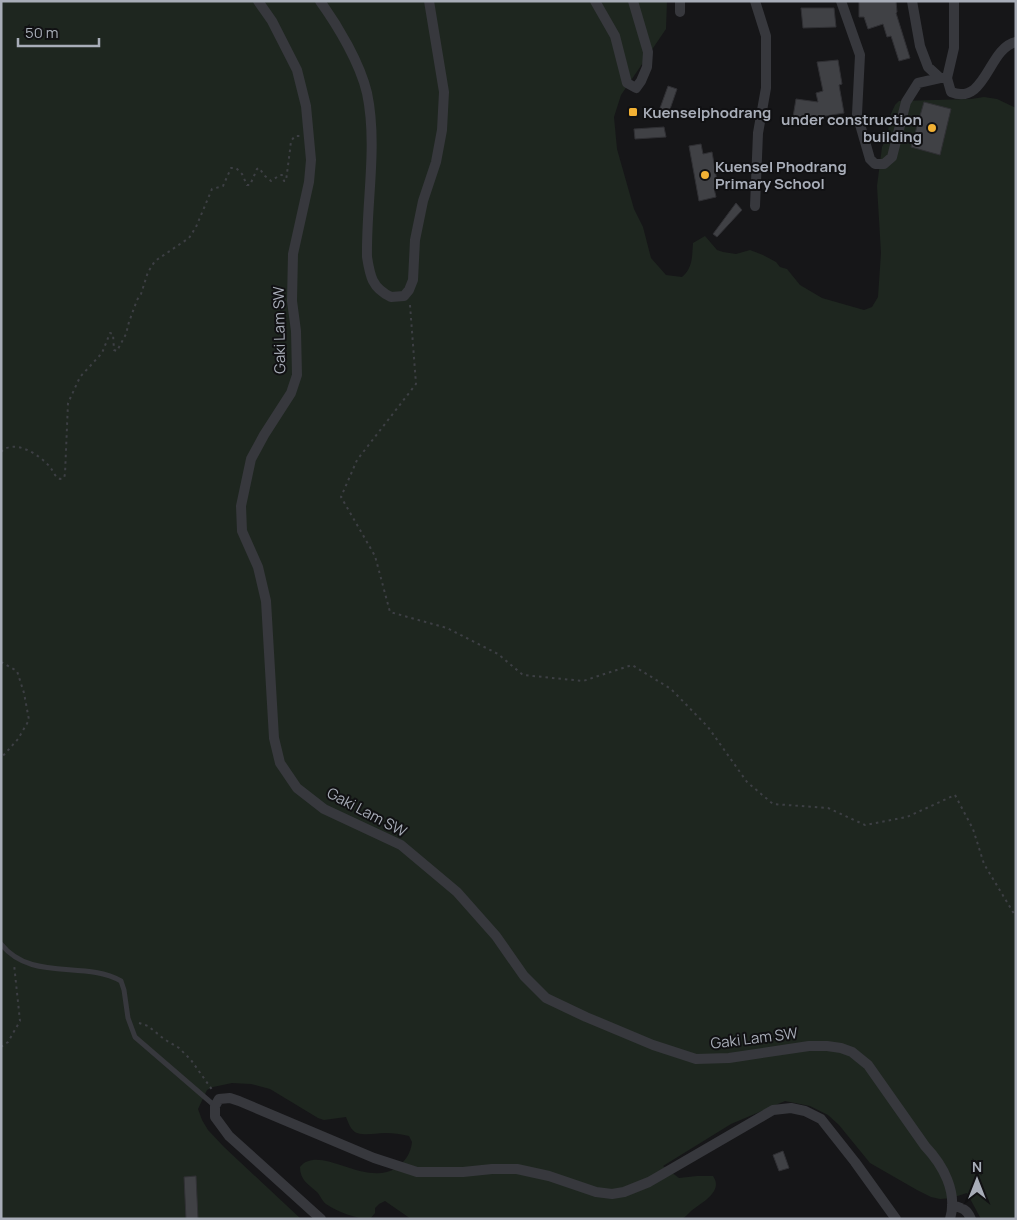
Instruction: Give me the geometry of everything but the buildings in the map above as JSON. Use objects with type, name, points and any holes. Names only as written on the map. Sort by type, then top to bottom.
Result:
[{"type":"street","name":"Gaki Lam SW","points":[[258,1],[272,21],[297,70],[306,106],[311,160],[309,182],[293,254],[292,301],[296,330],[297,376],[291,393],[250,460],[241,506],[242,531],[258,566],[266,601],[274,738],[280,763],[297,788],[324,809],[401,845],[426,868],[457,892],[496,936],[524,976],[546,998],[653,1045],[696,1059],[729,1058],[818,1046],[841,1048],[856,1055],[868,1065],[925,1146],[936,1158],[950,1188],[952,1205],[950,1219]]},
{"type":"street","points":[[320,1],[330,15],[358,66],[367,94],[371,123],[367,256],[370,274],[376,288],[391,297],[404,296],[413,280],[415,240],[423,201],[436,162],[442,130],[444,92],[429,1]]},
{"type":"street","points":[[595,1],[615,36],[627,83],[636,88],[647,67],[648,52],[633,1]]},
{"type":"street","points":[[755,1],[766,36],[766,88],[758,133],[755,206]]},
{"type":"street","points":[[841,1],[860,55],[857,114],[870,159],[875,164],[884,164],[892,156],[906,102],[918,83],[943,78]]},
{"type":"street","points":[[912,1],[920,46],[928,67],[943,78],[951,92],[959,95],[969,94],[986,76],[1000,52],[1010,43],[1016,42]]},
{"type":"street","points":[[943,78],[954,48],[954,1]]},
{"type":"street","points":[[321,1219],[229,1136],[215,1117],[217,1103],[230,1098],[239,1101],[374,1158],[418,1172],[463,1172],[492,1168],[517,1169],[550,1176],[596,1192],[612,1194],[624,1192],[650,1182],[773,1110],[791,1108],[805,1111],[821,1119],[896,1219]]},
{"type":"street","points":[[952,1205],[964,1208],[969,1212],[971,1219]]},
{"type":"lane","points":[[1,944],[13,955],[30,965],[112,976],[121,981],[128,1018],[135,1037],[150,1051],[217,1103]]},
{"type":"path","points":[[1,452],[6,447],[13,446],[34,453],[50,466],[56,477],[64,478],[66,474],[68,403],[80,376],[102,353],[110,332],[113,334],[114,350],[117,351],[126,334],[137,300],[154,261],[189,238],[196,227],[212,189],[224,186],[231,168],[236,168],[242,174],[247,185],[250,185],[259,168],[271,181],[280,175],[286,181],[293,137],[310,138]]},
{"type":"path","points":[[409,290],[416,384],[357,460],[341,497],[375,556],[390,612],[447,628],[498,654],[523,675],[584,681],[632,665],[671,689],[708,728],[747,782],[774,804],[828,808],[865,825],[907,817],[955,795],[973,829],[984,864],[1016,917]]},
{"type":"path","points":[[1,662],[17,671],[24,693],[29,720],[18,739],[1,758]]},
{"type":"path","points":[[1,1047],[8,1042],[20,1021],[13,955]]},
{"type":"path","points":[[128,1018],[148,1026],[179,1048],[191,1060],[217,1103]]},
{"type":"shaded area","points":[[1,1],[667,1],[666,29],[621,95],[614,117],[617,149],[634,209],[643,227],[651,258],[666,275],[682,277],[690,266],[693,243],[705,236],[717,250],[736,254],[750,250],[763,255],[776,262],[780,267],[787,269],[800,285],[822,298],[864,310],[872,307],[878,297],[881,253],[877,186],[882,147],[888,135],[889,118],[895,105],[899,101],[984,97],[997,99],[1016,108],[1016,1219],[981,1219],[967,1193],[940,1199],[917,1190],[870,1163],[839,1125],[828,1115],[810,1106],[785,1101],[731,1124],[663,1166],[679,1178],[713,1176],[716,1181],[712,1195],[682,1219],[411,1219],[385,1201],[375,1208],[375,1213],[370,1219],[359,1218],[326,1204],[317,1192],[303,1179],[300,1167],[308,1161],[319,1160],[371,1173],[384,1173],[396,1168],[407,1157],[412,1142],[409,1136],[391,1133],[357,1133],[351,1128],[346,1117],[324,1120],[270,1089],[251,1084],[232,1083],[207,1090],[198,1109],[202,1120],[208,1130],[224,1147],[301,1219],[1,1219]]},
{"type":"place","name":"Kuenselphodrang","points":[[633,112]]},
{"type":"place","name":"under construction building","points":[[932,128]]},
{"type":"place","name":"Kuensel Phodrang Primary School","points":[[705,175]]}]
